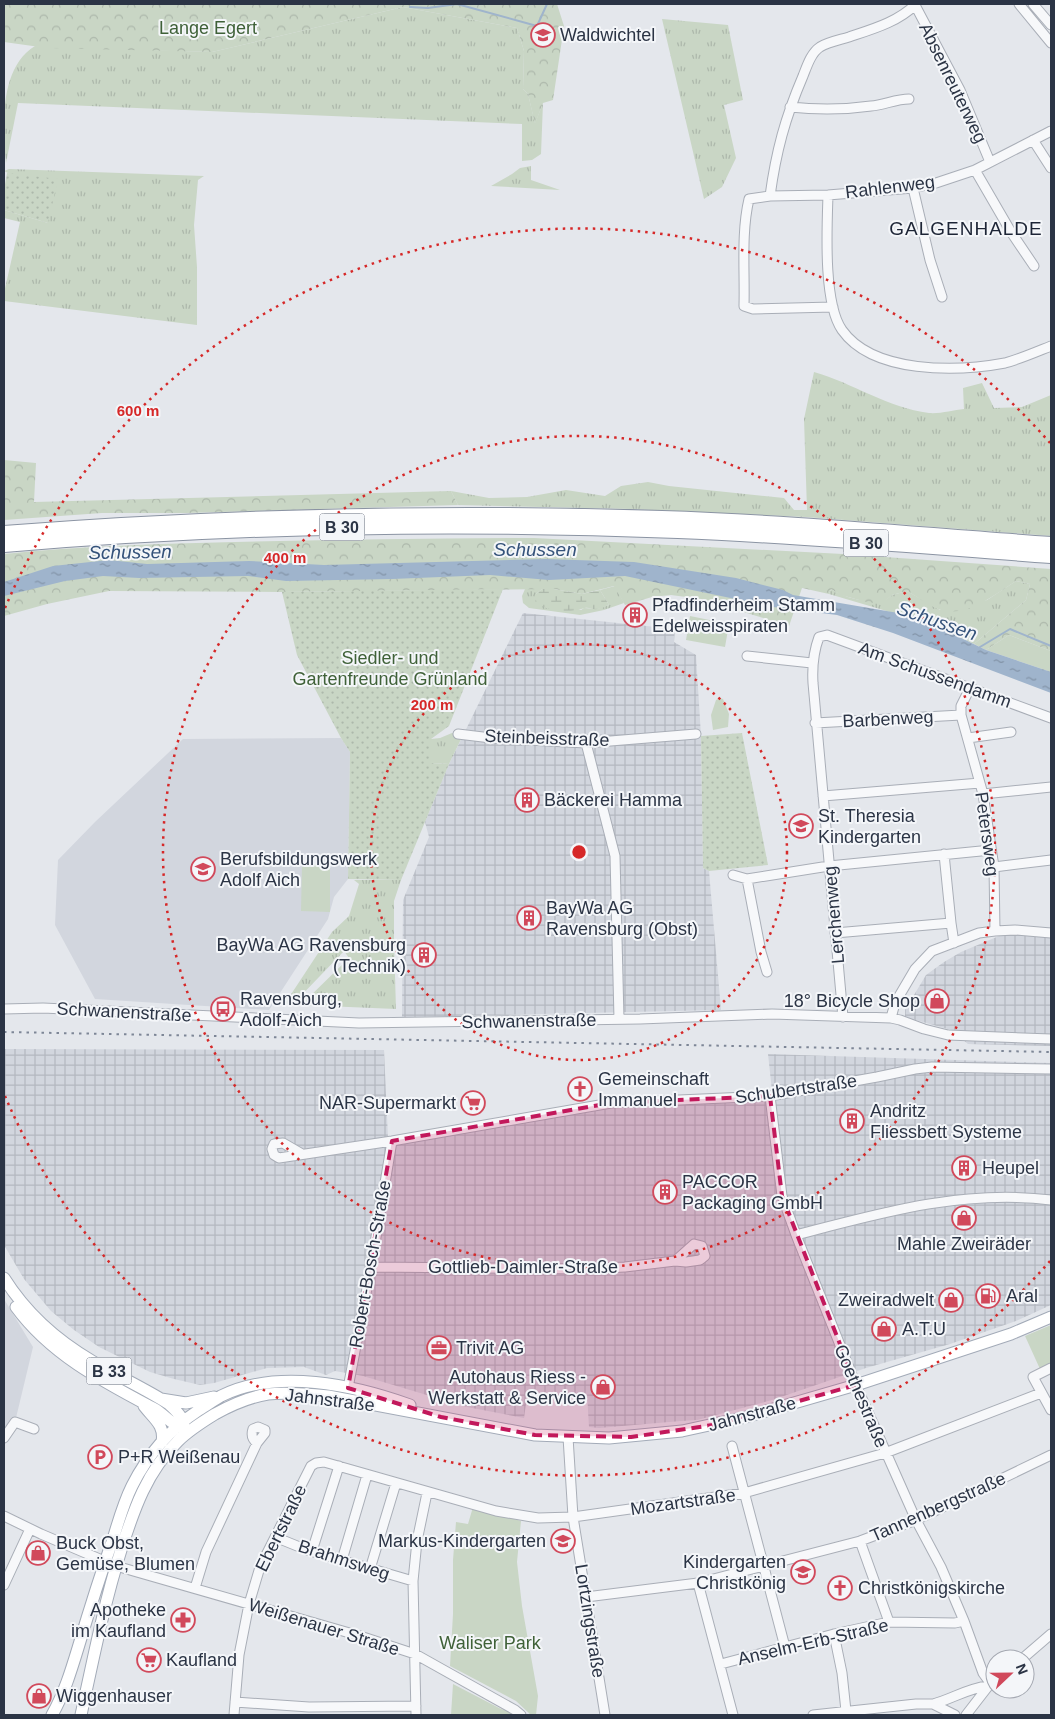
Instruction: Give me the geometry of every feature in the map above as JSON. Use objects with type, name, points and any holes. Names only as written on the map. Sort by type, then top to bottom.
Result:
[{"type":"highway","name":"B 30","points":[[4,533],[198,520],[381,514],[534,515],[684,519],[1051,544]]},
{"type":"highway","name":"B 30","points":[[4,545],[136,535],[276,528],[523,526],[680,531],[1051,556]]},
{"type":"main road","name":"B 33","points":[[4,1278],[28,1312],[59,1340],[160,1398],[177,1412],[185,1426]]},
{"type":"main road","name":"B 33","points":[[4,1290],[28,1323],[53,1347],[84,1370],[185,1426]]},
{"type":"main road","name":"Jahnstraße","points":[[52,1715],[66,1685],[110,1564],[143,1490],[156,1468],[180,1439],[185,1426],[225,1408],[266,1394],[347,1394],[395,1400],[441,1417],[535,1435],[608,1438],[682,1431],[738,1419],[856,1385],[1011,1334],[1051,1316]]},
{"type":"main road","name":"Jahnstraße","points":[[81,1715],[110,1584],[110,1564],[132,1486],[147,1461],[162,1442],[185,1426],[221,1396],[250,1386],[305,1382],[347,1394]]},
{"type":"main road","name":"B 33","points":[[160,1398],[186,1403],[221,1396]]},
{"type":"main road","name":"B 33","points":[[140,1402],[161,1426],[163,1433],[162,1442]]},
{"type":"street","points":[[770,196],[776,154],[790,107],[812,56],[819,48],[906,14],[915,4]]},
{"type":"street","name":"Absenreuterweg","points":[[915,4],[960,90],[990,162]]},
{"type":"street","points":[[1033,4],[1051,25]]},
{"type":"street","points":[[1023,5],[1051,43]]},
{"type":"street","points":[[790,107],[830,110],[872,106],[909,99]]},
{"type":"street","name":"Rahlenweg","points":[[833,307],[753,309],[744,306],[746,210],[749,199],[770,196],[828,195],[914,188],[975,170],[1051,131]]},
{"type":"street","points":[[1033,140],[1051,168]]},
{"type":"street","name":"Absenreuterweg","points":[[975,170],[1011,232],[1034,266]]},
{"type":"street","points":[[914,188],[930,260],[942,297]]},
{"type":"street","points":[[828,195],[826,244],[833,307],[841,329],[855,343],[873,355],[904,364],[951,369],[1007,362],[1051,346]]},
{"type":"street","name":"Am Schussendamm","points":[[820,637],[827,635],[1051,718]]},
{"type":"street","name":"Lerchenweg","points":[[820,637],[814,650],[812,663],[815,724],[843,1017]]},
{"type":"street","points":[[747,656],[812,663]]},
{"type":"street","points":[[961,715],[961,706],[970,688]]},
{"type":"street","name":"Barbenweg","points":[[815,724],[961,715]]},
{"type":"street","name":"Petersweg","points":[[961,715],[983,794],[994,867],[995,931]]},
{"type":"street","points":[[968,738],[1011,732]]},
{"type":"street","name":"Steinbeisstraße","points":[[458,734],[491,738],[586,743],[696,734]]},
{"type":"street","points":[[586,743],[615,856],[619,1019]]},
{"type":"street","points":[[823,796],[980,783]]},
{"type":"street","points":[[983,794],[1051,787]]},
{"type":"street","points":[[733,876],[747,879],[830,866],[991,850]]},
{"type":"street","points":[[944,854],[954,943]]},
{"type":"street","points":[[994,867],[1051,860]]},
{"type":"street","points":[[747,879],[761,952],[767,972]]},
{"type":"street","points":[[835,933],[951,923]]},
{"type":"street","points":[[891,1018],[895,1003],[915,969],[932,951],[980,934],[995,931],[1015,930],[1051,933]]},
{"type":"street","name":"Schwanenstraße","points":[[4,1009],[43,1008],[359,1023],[619,1019],[772,1014],[891,1018],[924,1030],[948,1035],[1051,1039]]},
{"type":"street","name":"Schubertstraße","points":[[302,1154],[392,1141],[611,1103],[770,1096],[932,1067],[1051,1069]]},
{"type":"street","name":"Goethestraße","points":[[770,1096],[782,1196],[796,1235],[885,1453],[916,1520],[942,1567],[985,1676]]},
{"type":"street","name":"Robert-Bosch-Straße","points":[[347,1394],[392,1141]]},
{"type":"street","points":[[796,1235],[890,1210],[947,1200],[1009,1197],[1051,1200]]},
{"type":"street","name":"Gottlieb-Daimler-Straße","points":[[371,1267],[582,1269],[625,1267],[675,1261]]},
{"type":"street","points":[[1051,1368],[1033,1377],[1051,1410]]},
{"type":"street","name":"Mozartstraße","points":[[316,1463],[324,1462],[339,1466],[496,1512],[538,1518],[573,1517],[744,1493],[885,1453],[1041,1393]]},
{"type":"street","points":[[4,1438],[14,1422],[34,1429]]},
{"type":"street","name":"Lortzingstraße","points":[[568,1437],[573,1517],[605,1715]]},
{"type":"street","points":[[195,1588],[206,1552],[257,1443]]},
{"type":"street","points":[[732,1446],[785,1647]]},
{"type":"street","name":"Tannenbergstraße","points":[[586,1597],[698,1583],[860,1541],[916,1520],[1051,1455]]},
{"type":"street","name":"Ebertstraße","points":[[234,1715],[240,1654],[260,1567],[311,1466],[316,1463]]},
{"type":"street","points":[[312,1552],[339,1466]]},
{"type":"street","points":[[342,1560],[367,1475]]},
{"type":"street","points":[[370,1569],[396,1483]]},
{"type":"street","points":[[235,1702],[416,1711],[413,1581],[417,1541],[427,1493]]},
{"type":"street","name":"Weißenauer Straße","points":[[4,1516],[110,1564],[360,1636],[415,1654],[521,1715]]},
{"type":"street","points":[[4,1585],[8,1564],[30,1529]]},
{"type":"street","name":"Brahmsweg","points":[[275,1537],[312,1552],[413,1581]]},
{"type":"street","points":[[860,1541],[889,1622]]},
{"type":"street","points":[[698,1583],[733,1715]]},
{"type":"street","name":"Anselm-Erb-Straße","points":[[721,1664],[834,1634],[889,1622],[955,1623],[964,1620]]},
{"type":"street","points":[[834,1634],[842,1673],[846,1712]]},
{"type":"street","points":[[1034,1649],[1051,1634]]},
{"type":"street","points":[[813,1715],[916,1704],[933,1704],[949,1700],[955,1695],[985,1685]]},
{"type":"street","points":[[966,1715],[985,1691]]},
{"type":"street","points":[[933,1704],[955,1715]]},
{"type":"highlighted area","points":[[770,1096],[782,1196],[856,1385],[713,1425],[631,1437],[535,1435],[441,1417],[348,1388],[392,1141],[611,1103]]},
{"type":"shaded area","points":[[523,613],[675,629],[674,642],[696,655],[701,736],[703,868],[709,871],[721,1010],[402,1017],[403,900],[429,837],[425,822],[449,764]]},
{"type":"shaded area","name":"Berufsbildungswerk Adolf Aich","points":[[341,738],[350,752],[348,879],[334,897],[328,919],[269,1010],[95,999],[55,925],[58,860],[95,822],[183,739]]},
{"type":"shaded area","points":[[1011,933],[1051,937],[1051,1046],[968,1044],[951,1030],[905,1017],[905,1010],[926,975],[961,952]]},
{"type":"shaded area","points":[[4,1049],[384,1050],[388,1138],[498,1119],[772,1091],[768,1054],[1051,1063],[1051,1305],[1016,1321],[950,1344],[866,1368],[772,1400],[697,1420],[599,1428],[589,1427],[587,1394],[570,1395],[570,1400],[527,1397],[524,1418],[467,1407],[363,1376],[335,1371],[326,1375],[304,1367],[267,1368],[214,1383],[200,1385],[174,1379],[150,1372],[99,1347],[74,1330],[51,1311],[24,1279],[4,1245]]},
{"type":"shaded area","points":[[4,1299],[33,1347],[15,1422],[4,1438]]},
{"type":"green space","name":"Lange Egert","points":[[4,4],[557,4],[564,26],[553,100],[543,103],[535,124],[528,94],[523,89],[524,51],[517,28],[403,7],[212,52],[47,48],[4,42]]},
{"type":"green space","points":[[403,7],[517,28],[524,51],[523,89],[528,94],[535,123],[543,103],[541,154],[532,160],[522,161],[522,124],[18,103],[6,163],[4,115],[9,82],[15,68],[24,55],[35,46],[212,52]]},
{"type":"green space","points":[[662,19],[728,25],[743,100],[724,105],[736,158],[722,187],[704,199]]},
{"type":"green space","points":[[531,166],[531,180],[560,190],[491,186],[520,168]]},
{"type":"green space","points":[[9,169],[204,176],[198,180],[194,225],[197,267],[197,325],[4,301],[4,293],[20,222],[4,218],[4,210],[48,223],[8,173],[4,171]]},
{"type":"green space","points":[[7,173],[58,179],[48,223],[4,210],[4,190]]},
{"type":"green space","points":[[814,372],[899,406],[929,413],[964,409],[963,388],[982,383],[994,408],[1022,407],[1051,395],[1051,536],[806,517],[630,509],[458,505],[451,491],[489,498],[527,497],[566,490],[605,496],[621,486],[648,482],[669,486],[784,498],[794,510],[807,510],[804,419]]},
{"type":"green space","points":[[4,460],[36,463],[34,502],[451,491],[458,505],[186,513],[102,513],[4,520]]},
{"type":"green space","points":[[534,538],[843,554],[1051,569],[1051,651],[1009,635],[986,650],[974,644],[1026,600],[1030,584],[1016,581],[970,608],[951,612],[933,607],[907,591],[892,595],[885,601],[870,603],[841,595],[831,589],[829,594],[802,588],[789,626],[701,599],[671,595],[652,597],[625,605],[614,586],[582,594],[554,589],[282,592],[109,591],[47,604],[4,616],[4,554],[90,547],[235,542]]},
{"type":"green space","points":[[1016,581],[1030,584],[1026,600],[974,644],[934,625],[829,594],[831,589],[844,596],[857,599],[884,601],[892,595],[907,591],[940,610],[987,600]]},
{"type":"green space","points":[[615,586],[624,603],[580,615],[529,608],[523,603],[522,596],[525,589],[542,589],[536,594],[581,610],[584,608],[597,609],[609,605],[600,590]]},
{"type":"green space","name":"Siedler- und Gartenfreunde Grünland","points":[[503,589],[449,726],[431,739],[431,763],[449,764],[401,880],[348,879],[350,752],[297,655],[282,592]]},
{"type":"green space","points":[[542,589],[582,594],[600,590],[609,605],[600,609],[552,610],[535,601],[536,594]]},
{"type":"green space","points":[[690,616],[729,624],[725,647],[686,640]]},
{"type":"green space","points":[[1009,635],[1051,651],[1051,672],[986,650]]},
{"type":"green space","points":[[723,699],[729,714],[728,727],[713,730],[711,715],[716,700]]},
{"type":"green space","points":[[452,733],[462,737],[449,764],[431,763],[431,739],[440,738]]},
{"type":"green space","points":[[742,733],[768,865],[709,871],[703,868],[701,736]]},
{"type":"green space","points":[[302,864],[330,864],[330,912],[301,911]]},
{"type":"green space","points":[[354,880],[401,880],[394,901],[396,1009],[301,1005],[349,958],[344,951],[295,1002],[284,1005],[332,932],[349,916],[359,884]]},
{"type":"green space","points":[[1051,1325],[1051,1364],[1040,1369],[1025,1336]]},
{"type":"green space","name":"Waliser Park","points":[[473,1507],[521,1521],[517,1562],[522,1606],[538,1696],[536,1715],[531,1715],[516,1701],[450,1666],[456,1522],[468,1524]]},
{"type":"green space","points":[[453,1684],[510,1712],[513,1715],[451,1715]]},
{"type":"water","points":[[546,559],[634,562],[736,578],[783,590],[793,595],[910,615],[986,650],[1051,672],[1051,693],[893,633],[837,615],[773,607],[625,576],[549,580],[490,575],[286,581],[248,576],[139,578],[103,576],[65,581],[4,596],[4,582],[53,566],[109,560],[147,564],[249,561],[324,565]]},
{"type":"waterway","points":[[410,7],[428,8],[457,4],[537,26],[547,4]]},
{"type":"waterway","name":"Schussen","points":[[980,647],[1010,629],[1051,646]]},
{"type":"railway","points":[[4,1032],[1051,1052]]},
{"type":"place","name":"Waldwichtel","points":[[543,35]]},
{"type":"place","name":"Pfadfinderheim Stamm Edelweisspiraten","points":[[635,615]]},
{"type":"place","name":"Bäckerei Hamma","points":[[527,800]]},
{"type":"place","name":"St. Theresia Kindergarten","points":[[801,826]]},
{"type":"place","name":"Berufsbildungswerk Adolf Aich","points":[[203,869]]},
{"type":"place","name":"BayWa AG Ravensburg (Obst)","points":[[529,918]]},
{"type":"place","name":"BayWa AG Ravensburg (Technik)","points":[[424,955]]},
{"type":"place","name":"18° Bicycle Shop","points":[[937,1001]]},
{"type":"place","name":"Ravensburg, Adolf-Aich","points":[[223,1009]]},
{"type":"place","name":"Gemeinschaft Immanuel","points":[[580,1089]]},
{"type":"place","name":"NAR-Supermarkt","points":[[473,1103]]},
{"type":"place","name":"Andritz Fliessbett Systeme","points":[[852,1121]]},
{"type":"place","name":"Heupel","points":[[964,1168]]},
{"type":"place","name":"PACCOR Packaging GmbH","points":[[665,1192]]},
{"type":"place","name":"Mahle Zweiräder","points":[[964,1218]]},
{"type":"place","name":"Aral","points":[[988,1296]]},
{"type":"place","name":"Zweiradwelt","points":[[951,1300]]},
{"type":"place","name":"A.T.U","points":[[884,1329]]},
{"type":"place","name":"Trivit AG","points":[[439,1348]]},
{"type":"place","name":"Autohaus Riess - Werkstatt & Service","points":[[603,1387]]},
{"type":"place","name":"P+R Weißenau","points":[[100,1457]]},
{"type":"place","name":"Markus-Kindergarten","points":[[563,1541]]},
{"type":"place","name":"Buck Obst, Gemüse, Blumen","points":[[38,1553]]},
{"type":"place","name":"Kindergarten Christkönig","points":[[803,1572]]},
{"type":"place","name":"Christkönigskirche","points":[[840,1588]]},
{"type":"place","name":"Apotheke im Kaufland","points":[[183,1620]]},
{"type":"place","name":"Kaufland","points":[[149,1660]]},
{"type":"place","name":"Wiggenhauser","points":[[39,1696]]},
{"type":"district","name":"GALGENHALDE","points":[[966,228]]}]
